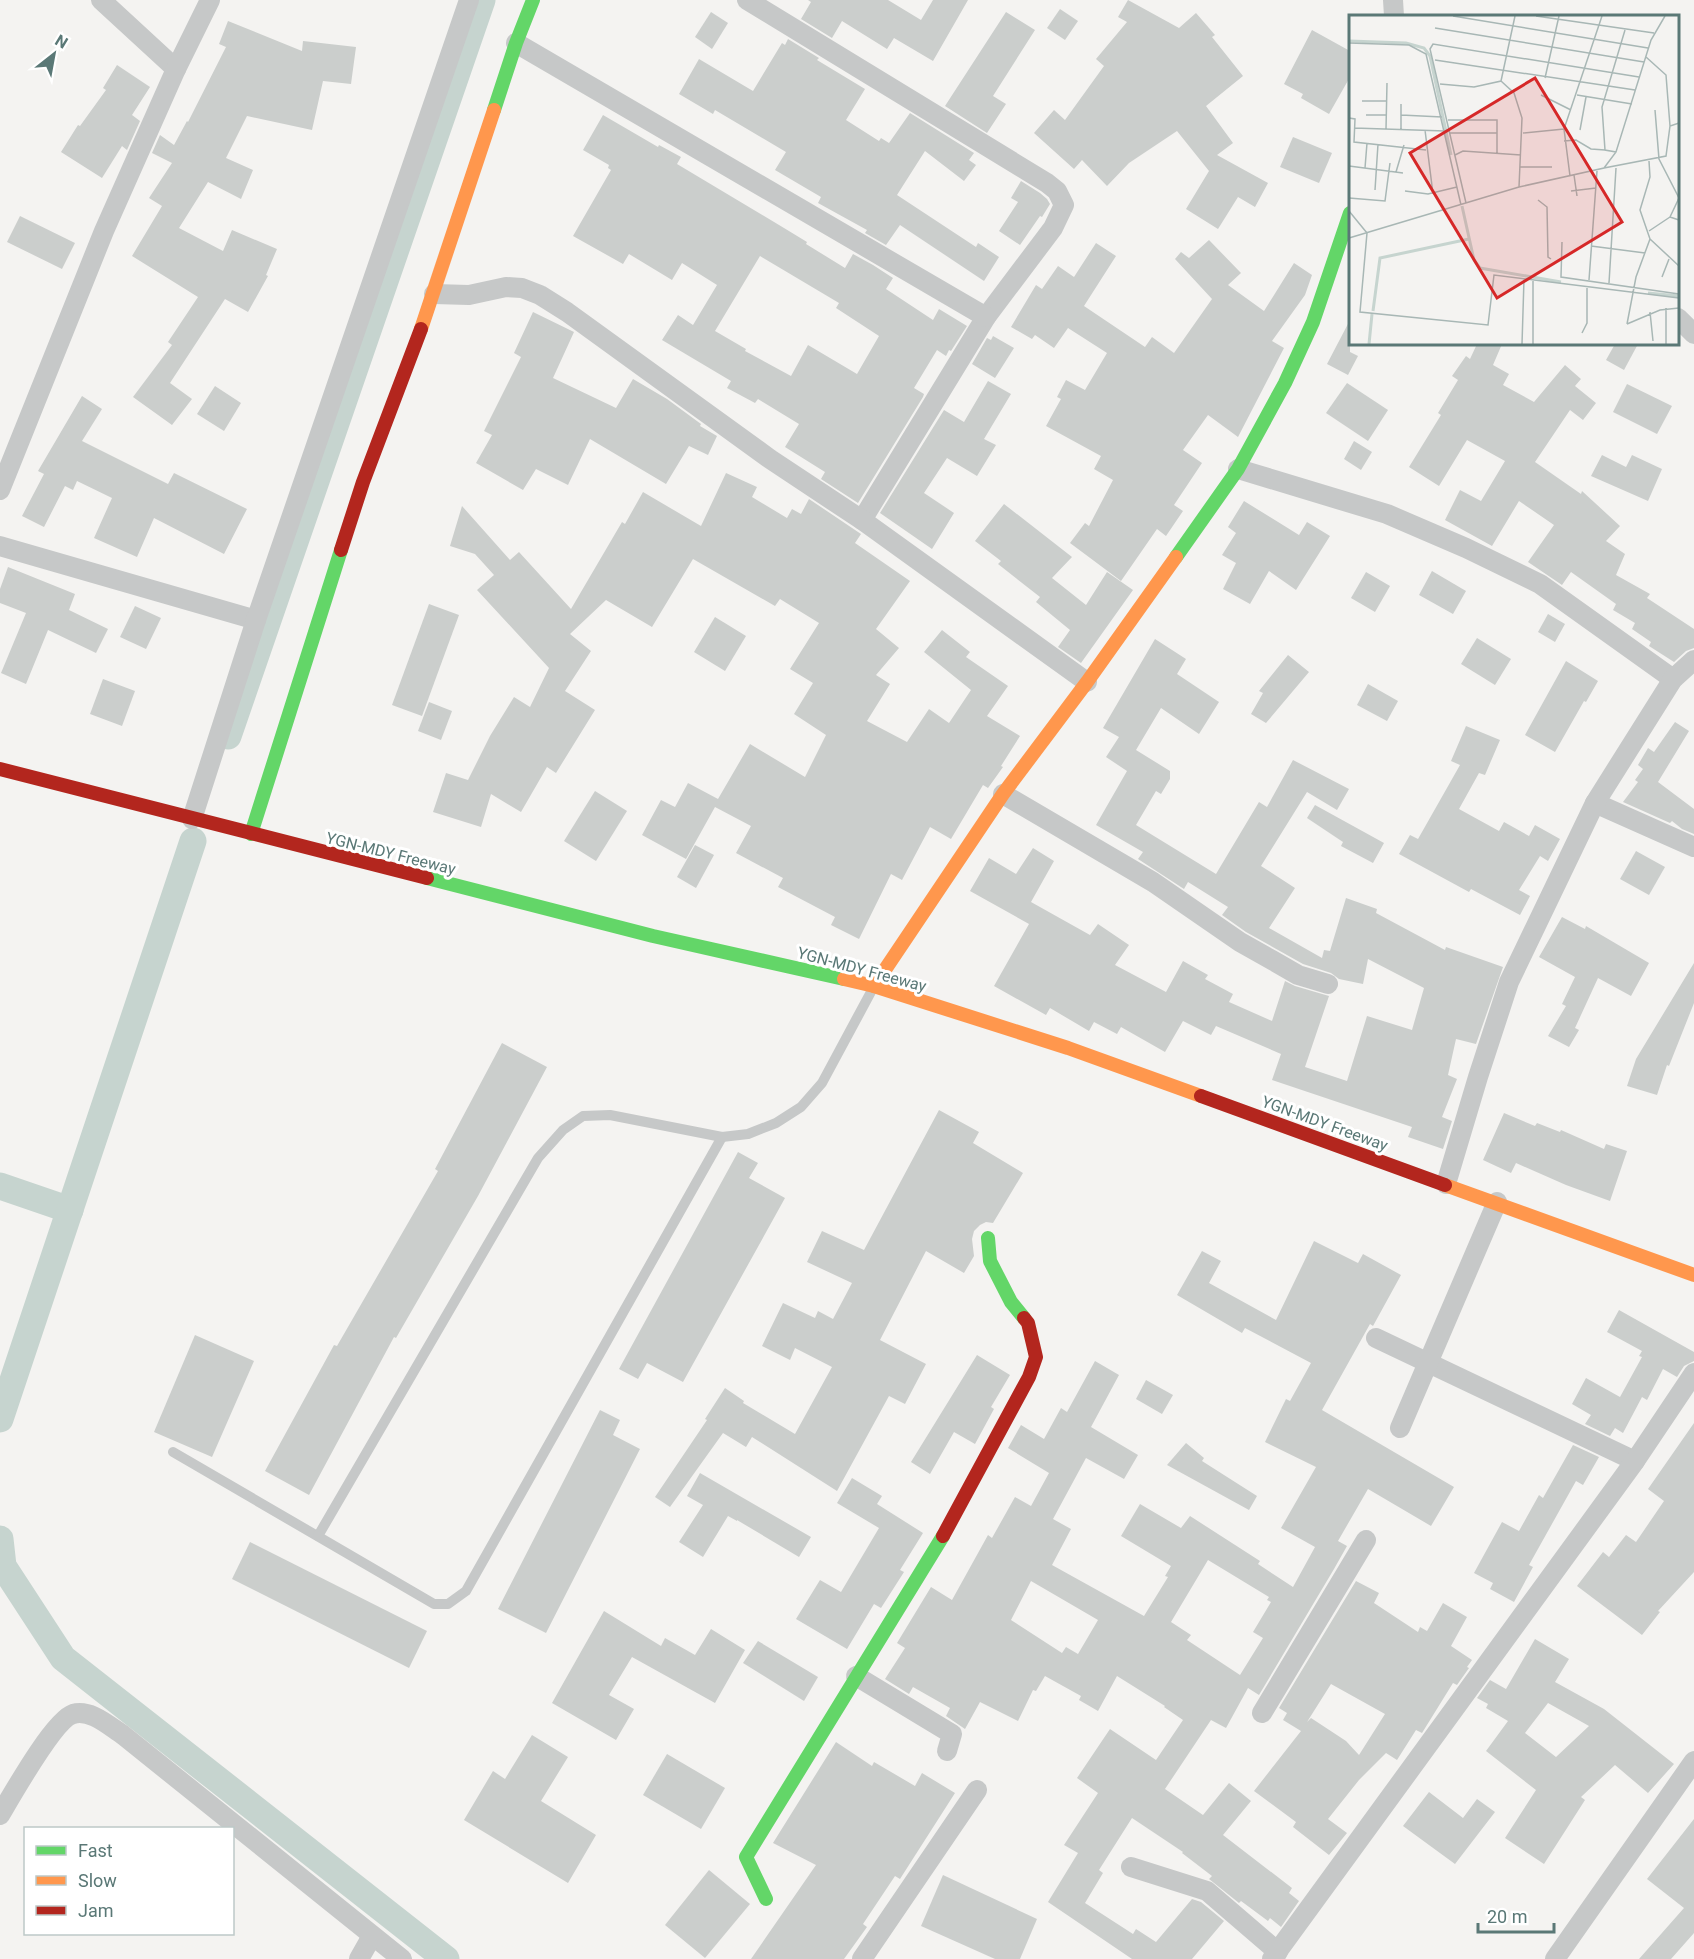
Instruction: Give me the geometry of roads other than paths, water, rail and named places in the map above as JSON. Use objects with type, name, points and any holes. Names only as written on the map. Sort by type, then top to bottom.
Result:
[{"type":"street","points":[[101,0],[176,69]]},
{"type":"street","points":[[0,490],[104,231],[176,69],[210,0]]},
{"type":"street","points":[[192,819],[256,620],[469,0]]},
{"type":"street","points":[[251,834],[363,482],[434,294],[516,43],[533,0]]},
{"type":"street","points":[[747,0],[1057,191],[1064,205],[1056,222],[986,317],[862,520]]},
{"type":"street","points":[[1393,0],[1394,15]]},
{"type":"street","points":[[516,43],[986,317]]},
{"type":"street","points":[[873,986],[1002,794],[1087,682],[1238,469],[1285,383],[1313,322],[1349,216]]},
{"type":"street","points":[[434,294],[469,295],[506,287],[522,288],[540,295],[770,459],[862,520],[1087,682]]},
{"type":"street","points":[[1679,320],[1694,334]]},
{"type":"street","points":[[1238,469],[1387,514],[1466,548],[1540,584],[1673,679]]},
{"type":"street","points":[[0,546],[256,620]]},
{"type":"street","points":[[1446,1184],[1509,982],[1595,803],[1673,679],[1694,660]]},
{"type":"street","name":"YGN-MDY Freeway","points":[[0,769],[653,936],[873,986],[1068,1048],[1694,1275]]},
{"type":"street","points":[[1002,794],[1153,882],[1240,942],[1298,975],[1328,984]]},
{"type":"street","points":[[1595,803],[1694,847]]},
{"type":"street","points":[[1400,1428],[1497,1202]]},
{"type":"street","points":[[766,1899],[746,1857],[934,1553],[1029,1377],[1036,1357],[1028,1323],[1011,1302],[990,1261],[988,1238]]},
{"type":"street","points":[[1376,1338],[1635,1461]]},
{"type":"street","points":[[1131,1867],[1207,1892],[1275,1955],[1635,1461],[1694,1373]]},
{"type":"street","points":[[1262,1713],[1366,1540]]},
{"type":"street","points":[[856,1676],[952,1734],[947,1751]]},
{"type":"street","points":[[0,1815],[51,1734],[63,1721],[72,1714],[84,1714],[99,1719],[123,1735],[402,1959]]},
{"type":"street","points":[[1555,1959],[1694,1761]]},
{"type":"street","points":[[862,1959],[977,1791]]},
{"type":"street","points":[[359,1959],[372,1936]]},
{"type":"lane","points":[[318,1536],[538,1158],[563,1130],[583,1116],[610,1115],[722,1137],[748,1134],[776,1123],[801,1107],[822,1083],[873,986]]},
{"type":"lane","points":[[173,1452],[434,1604],[448,1604],[466,1591],[722,1137]]},
{"type":"waterway","points":[[228,736],[482,0]]},
{"type":"waterway","points":[[0,1419],[193,841]]},
{"type":"waterway","points":[[0,1186],[70,1210]]},
{"type":"waterway","points":[[0,1539],[3,1566],[63,1658],[446,1959]]}]
